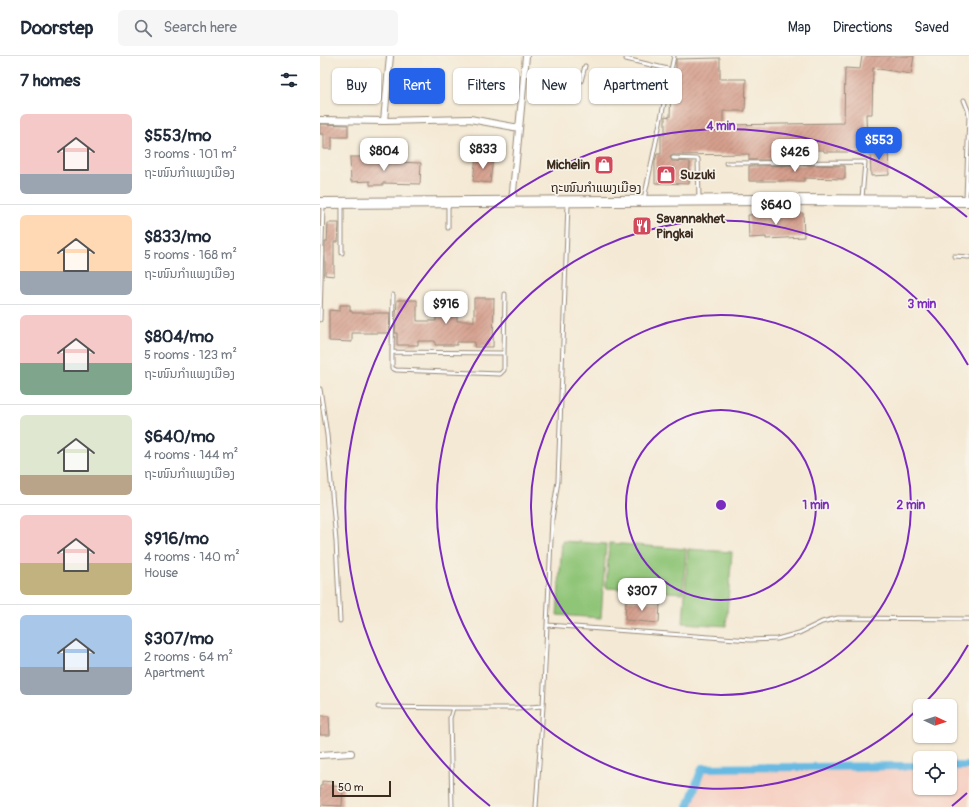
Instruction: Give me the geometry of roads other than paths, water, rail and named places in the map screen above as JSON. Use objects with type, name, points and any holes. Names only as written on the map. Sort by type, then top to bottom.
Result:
[{"type":"main road","name":"ຖະໜົນກຳແພງເມືອງ","points":[[321,203],[699,200],[967,200]]},
{"type":"street","points":[[384,121],[390,56]]},
{"type":"street","points":[[512,202],[526,56]]},
{"type":"street","points":[[320,120],[384,121],[470,119],[518,128]]},
{"type":"street","points":[[320,755],[351,753]]},
{"type":"lane","points":[[672,68],[674,56]]},
{"type":"lane","points":[[626,59],[664,68]]},
{"type":"lane","points":[[525,74],[579,82],[581,81],[585,66]]},
{"type":"lane","points":[[964,100],[969,116],[967,200]]},
{"type":"lane","points":[[644,201],[665,104]]},
{"type":"lane","points":[[673,158],[698,159],[699,200]]},
{"type":"lane","points":[[726,163],[865,162],[862,200]]},
{"type":"lane","points":[[536,807],[543,706],[552,519],[558,482],[563,323],[569,201]]},
{"type":"lane","points":[[448,202],[448,228]]},
{"type":"lane","points":[[320,320],[321,203]]},
{"type":"lane","points":[[342,203],[342,253]]},
{"type":"lane","points":[[954,256],[969,257]]},
{"type":"lane","points":[[393,295],[392,368],[396,370],[500,374],[504,370],[505,294]]},
{"type":"lane","points":[[392,352],[504,352]]},
{"type":"lane","points":[[320,390],[320,398],[327,435],[336,541],[340,621]]},
{"type":"lane","points":[[547,625],[764,640],[777,639],[799,633],[822,622],[838,618],[969,619]]},
{"type":"lane","points":[[378,707],[516,708],[543,706]]},
{"type":"lane","points":[[452,807],[450,718],[453,708]]},
{"type":"waterway","points":[[688,807],[702,768],[913,766]]},
{"type":"waterway","points":[[957,766],[969,766]]},
{"type":"place","name":"Michelin","points":[[604,165]]},
{"type":"place","name":"Suzuki","points":[[666,175]]},
{"type":"place","name":"Savannakhet Pingkai","points":[[642,226]]}]
